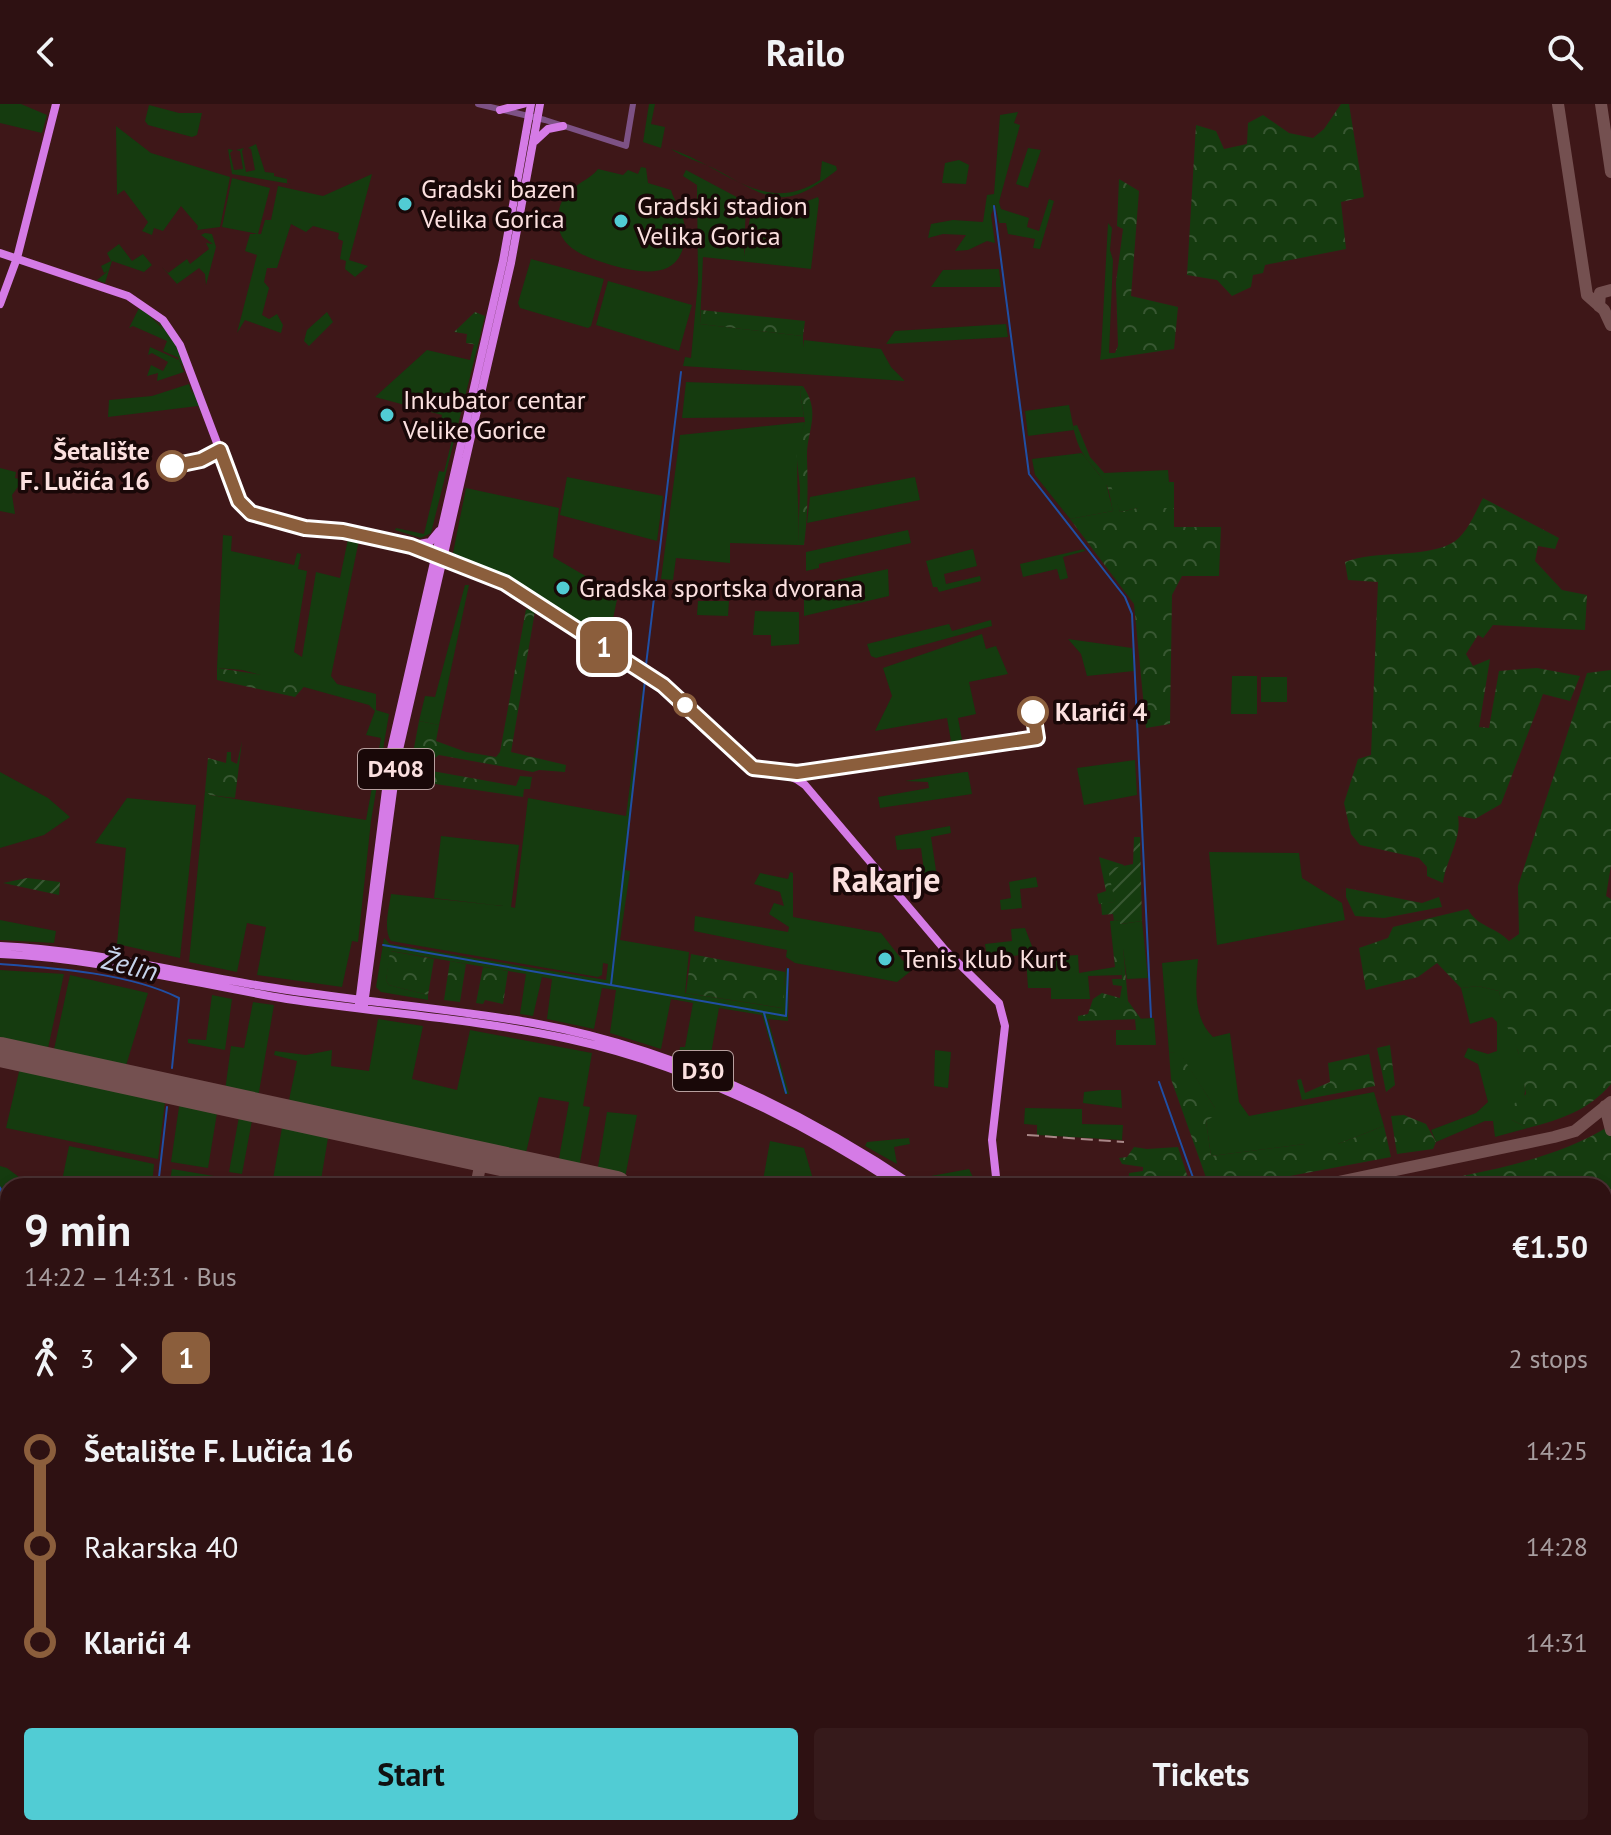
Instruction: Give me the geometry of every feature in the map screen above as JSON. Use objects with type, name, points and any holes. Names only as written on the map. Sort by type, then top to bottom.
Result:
[{"type":"main road","points":[[0,304],[17,258],[56,104]]},
{"type":"main road","points":[[500,110],[523,104]]},
{"type":"main road","name":"D408","points":[[361,1003],[363,965],[391,750],[508,277],[533,145],[531,104]]},
{"type":"main road","name":"D408","points":[[361,1003],[368,978],[398,754],[437,582],[442,527],[533,117],[540,104]]},
{"type":"main road","points":[[533,145],[543,132],[563,126]]},
{"type":"main road","points":[[0,253],[128,296],[163,320],[180,345],[239,501],[251,513],[305,528],[343,531],[411,546],[518,589],[669,690],[748,764],[761,770],[788,774],[805,785],[946,952],[995,997],[1005,1026],[992,1140],[996,1178]]},
{"type":"main road","points":[[411,546],[430,542],[442,527]]},
{"type":"main road","points":[[437,582],[448,570],[465,566]]},
{"type":"main road","name":"D30","points":[[0,946],[91,954],[361,1003],[394,1004],[534,1024],[684,1064],[796,1114],[901,1178]]},
{"type":"main road","name":"D30","points":[[0,954],[90,963],[196,984],[361,1003],[545,1034],[667,1067],[790,1120],[887,1178]]},
{"type":"main road","points":[[338,997],[349,995],[356,988],[363,965]]},
{"type":"main road","points":[[368,978],[372,994],[394,1004]]},
{"type":"street","points":[[478,104],[533,117],[626,146],[633,104]]},
{"type":"green space","points":[[0,104],[21,104],[47,115],[42,133],[0,123]]},
{"type":"green space","points":[[649,104],[655,104],[651,124],[665,127],[661,148],[643,142]]},
{"type":"green space","points":[[1341,104],[1349,104],[1364,197],[1341,202],[1346,249],[1265,265],[1263,273],[1253,275],[1251,287],[1232,296],[1217,280],[1187,275],[1196,125],[1216,131],[1224,149],[1247,144],[1248,123],[1263,115],[1289,133],[1313,138],[1324,129]]},
{"type":"green space","points":[[149,105],[179,113],[202,113],[197,135],[192,137],[148,125],[145,121]]},
{"type":"green space","points":[[1018,112],[1014,123],[1020,125],[999,202],[1001,209],[1029,218],[1027,227],[1039,231],[1049,199],[1054,201],[1040,249],[1033,248],[1035,239],[1008,234],[1006,223],[999,223],[995,204],[991,215],[995,243],[987,241],[968,250],[955,251],[966,235],[943,234],[928,238],[931,224],[953,220],[983,222],[987,195],[994,194],[1000,115]]},
{"type":"green space","points":[[116,126],[151,153],[230,177],[220,227],[197,230],[198,226],[181,206],[163,231],[154,228],[152,235],[142,231],[148,222],[124,190],[117,195]]},
{"type":"green space","points":[[256,144],[265,172],[287,179],[287,183],[291,184],[232,174],[228,149],[233,150],[230,153],[234,170],[243,169],[240,151],[236,150],[244,148],[246,172],[255,170],[251,149],[248,148]]},
{"type":"green space","points":[[1028,148],[1041,150],[1028,188],[1016,184]]},
{"type":"green space","points":[[959,160],[969,165],[966,184],[942,183],[945,163]]},
{"type":"green space","points":[[822,161],[836,166],[837,170],[818,184],[788,197],[763,194],[739,182],[762,191],[781,193],[800,190],[820,180]]},
{"type":"green space","name":"Gradski stadion Velika Gorica","points":[[641,167],[646,168],[648,183],[671,190],[682,215],[685,233],[678,260],[660,270],[636,271],[600,262],[572,248],[560,233],[558,223],[559,210],[566,195],[598,169],[623,175],[628,170],[638,174]]},
{"type":"green space","points":[[686,170],[746,202],[744,256],[752,205],[784,210],[818,197],[819,200],[811,269],[703,257],[700,324],[803,336],[803,347],[804,340],[881,349],[891,367],[905,381],[683,366],[685,357],[691,358],[698,281],[697,185],[683,176]]},
{"type":"green space","points":[[372,174],[349,260],[368,266],[355,277],[345,269],[346,261],[340,259],[343,241],[338,239],[339,233],[313,226],[306,232],[291,224],[277,268],[267,268],[264,282],[269,288],[262,315],[269,319],[277,314],[283,325],[281,333],[245,320],[237,333],[257,255],[245,251],[250,234],[261,234],[265,220],[271,220],[278,186],[323,196]]},
{"type":"green space","points":[[232,178],[270,188],[258,234],[222,227]]},
{"type":"green space","points":[[1119,179],[1139,191],[1131,296],[1178,307],[1174,349],[1100,360],[1101,353],[1115,353],[1118,346],[1116,283],[1123,229],[1117,226]]},
{"type":"green space","points":[[1108,223],[1112,228],[1110,250],[1113,260],[1109,353],[1101,353]]},
{"type":"green space","points":[[212,234],[216,247],[206,285],[205,274],[199,268],[177,284],[162,267],[168,273],[187,259],[190,264],[209,249],[206,243],[213,244],[201,235]]},
{"type":"green space","points":[[119,244],[132,261],[143,254],[152,265],[144,272],[112,261],[105,283],[97,280],[108,271],[104,273],[101,266],[111,261],[107,253]]},
{"type":"green space","points":[[531,259],[604,279],[591,326],[588,328],[520,308],[518,303]]},
{"type":"green space","points":[[999,269],[1001,287],[931,287],[943,270]]},
{"type":"green space","points":[[608,281],[692,305],[679,351],[596,325]]},
{"type":"green space","points":[[139,308],[148,312],[163,325],[175,342],[187,371],[178,358],[163,351],[167,341],[133,326],[129,328]]},
{"type":"green space","points":[[701,310],[805,321],[803,336],[700,324]]},
{"type":"green space","points":[[327,312],[333,322],[309,346],[304,341],[307,330]]},
{"type":"green space","points":[[475,312],[485,316],[478,345],[466,343],[467,334],[454,332]]},
{"type":"green space","points":[[1006,324],[1008,337],[886,344],[895,331]]},
{"type":"green space","points":[[474,344],[478,345],[431,533],[421,538],[395,530],[424,534],[439,471],[444,472],[452,440],[437,436],[442,415],[375,397],[427,350],[470,360]]},
{"type":"green space","points":[[150,347],[179,360],[184,372],[157,381],[158,373],[147,376],[151,365],[163,371],[168,362],[152,353],[148,355]]},
{"type":"green space","points":[[686,382],[803,386],[800,393],[804,417],[682,418]]},
{"type":"green space","points":[[191,383],[209,428],[198,406],[108,417],[109,400],[152,396],[189,384],[193,395]]},
{"type":"green space","points":[[803,386],[812,405],[812,422],[807,448],[804,545],[798,545],[800,489],[796,448],[805,422],[800,393]]},
{"type":"green space","points":[[1069,405],[1074,430],[1028,436],[1025,411]]},
{"type":"green space","points":[[805,422],[797,467],[798,545],[730,543],[730,563],[676,558],[673,580],[661,579],[680,435]]},
{"type":"green space","points":[[1077,425],[1090,457],[1108,477],[1120,512],[1138,508],[1174,508],[1174,527],[1221,527],[1219,576],[1182,576],[1172,595],[1170,724],[1146,728],[1134,604],[1070,519],[1113,511],[1107,486],[1079,447],[1073,426]]},
{"type":"green space","points":[[1082,453],[1106,483],[1113,511],[1070,519],[1035,475],[1032,459]]},
{"type":"green space","points":[[0,468],[16,472],[15,478],[23,480],[12,495],[15,514],[0,511]]},
{"type":"green space","points":[[1168,470],[1169,482],[1174,482],[1174,508],[1138,508],[1120,512],[1104,473]]},
{"type":"green space","points":[[567,477],[663,496],[657,541],[560,515]]},
{"type":"green space","points":[[915,477],[920,500],[807,523],[810,497]]},
{"type":"green space","points":[[466,488],[559,508],[553,557],[618,595],[608,642],[521,584],[453,553]]},
{"type":"green space","points":[[1483,498],[1559,538],[1555,549],[1538,546],[1535,561],[1562,590],[1587,595],[1585,630],[1493,625],[1483,638],[1478,635],[1466,654],[1473,666],[1490,659],[1479,727],[1489,728],[1499,671],[1537,668],[1580,676],[1570,701],[1543,694],[1501,804],[1475,819],[1458,816],[1458,833],[1443,883],[1427,876],[1427,867],[1419,858],[1360,845],[1351,834],[1344,803],[1358,759],[1371,755],[1378,582],[1348,580],[1345,562],[1371,556],[1426,551],[1450,544],[1465,530]]},
{"type":"green space","points":[[908,530],[911,543],[819,564],[819,568],[806,571],[806,552]]},
{"type":"green space","points":[[223,535],[232,536],[231,551],[294,565],[297,553],[301,554],[298,569],[307,571],[294,652],[302,657],[316,572],[340,578],[348,539],[359,540],[331,676],[337,684],[376,694],[376,710],[389,714],[371,821],[358,942],[352,941],[342,987],[257,975],[266,927],[247,923],[237,972],[189,962],[205,791],[210,795],[366,820],[381,738],[366,735],[375,711],[369,705],[242,670],[217,668]]},
{"type":"green space","points":[[973,549],[977,566],[944,574],[946,584],[980,576],[981,581],[939,592],[937,587],[933,587],[926,561]]},
{"type":"green space","points":[[1084,549],[1063,557],[1068,578],[1060,580],[1057,569],[1023,577],[1020,564]]},
{"type":"green space","points":[[888,569],[889,596],[804,616],[804,587]]},
{"type":"green space","points":[[465,585],[469,585],[439,725],[419,721],[425,696],[435,697]]},
{"type":"green space","points":[[698,601],[729,601],[728,616],[697,615]]},
{"type":"green space","points":[[526,609],[535,611],[511,752],[566,765],[565,772],[533,772],[439,755],[432,760],[432,771],[516,786],[520,776],[532,777],[530,789],[524,789],[523,797],[408,780],[419,721],[439,725],[436,741],[466,752],[496,757],[500,752]]},
{"type":"green space","points":[[755,611],[799,612],[799,644],[771,646],[771,635],[753,635]]},
{"type":"green space","points":[[991,620],[992,626],[876,658],[871,656],[867,644],[949,624],[952,631]]},
{"type":"green space","points":[[982,634],[986,649],[996,646],[1008,674],[969,682],[976,714],[958,718],[963,745],[952,747],[947,718],[875,731],[892,696],[883,668]]},
{"type":"green space","points":[[1068,639],[1132,648],[1134,671],[1087,676],[1081,654]]},
{"type":"green space","points":[[217,668],[308,682],[295,697],[217,680]]},
{"type":"green space","points":[[1611,670],[1611,865],[1606,896],[1611,899],[1611,1084],[1583,1107],[1528,1128],[1512,1120],[1508,1109],[1526,1094],[1518,1051],[1505,1022],[1499,991],[1478,986],[1461,988],[1437,963],[1418,977],[1366,990],[1359,948],[1388,938],[1393,927],[1468,909],[1476,919],[1509,941],[1519,934],[1518,886],[1587,673]]},
{"type":"green space","points":[[1232,676],[1257,676],[1257,714],[1231,714]]},
{"type":"green space","points":[[644,677],[625,870],[630,871],[620,940],[689,952],[685,993],[782,1008],[786,968],[789,969],[788,1021],[768,1019],[789,1094],[785,1094],[762,1015],[719,1008],[709,1065],[679,1054],[680,1047],[685,1047],[693,1003],[671,999],[661,1049],[610,1033],[616,990],[602,988],[594,1029],[547,1019],[552,979],[542,977],[533,1016],[520,1014],[526,974],[391,951],[386,980],[389,985],[428,995],[428,1000],[381,992],[376,987],[384,938],[390,944],[606,980],[608,964],[603,963],[602,975],[598,977],[391,941],[387,931],[388,912],[391,894],[503,906],[434,898],[441,836],[519,845],[511,907],[515,908],[528,798],[626,816]]},
{"type":"green space","points":[[1261,677],[1287,677],[1287,702],[1261,702]]},
{"type":"green space","points":[[242,741],[235,798],[210,795],[205,791],[208,758],[226,763],[227,752],[231,752],[231,761],[237,764]]},
{"type":"green space","points":[[1135,760],[1137,795],[1084,805],[1077,768]]},
{"type":"green space","points":[[0,772],[48,798],[70,817],[44,835],[0,848]]},
{"type":"green space","points":[[968,772],[972,794],[880,808],[878,797],[929,788],[928,782],[905,781]]},
{"type":"green space","points":[[127,798],[196,805],[180,958],[117,944],[126,848],[95,843]]},
{"type":"green space","points":[[950,826],[951,833],[931,837],[937,877],[925,879],[921,848],[897,850],[895,836]]},
{"type":"green space","points":[[1134,837],[1140,837],[1142,921],[1120,924],[1120,920],[1114,921],[1113,914],[1102,915],[1101,903],[1115,902],[1108,869],[1133,864]]},
{"type":"green space","points":[[1209,852],[1299,853],[1302,878],[1342,903],[1345,920],[1217,945]]},
{"type":"green space","points":[[1099,857],[1124,865],[1113,882],[1115,902],[1099,904],[1097,894],[1106,891]]},
{"type":"green space","points":[[790,872],[793,873],[793,917],[881,933],[903,961],[908,957],[916,967],[897,982],[795,963],[786,957],[787,950],[694,931],[695,916],[788,932],[789,927],[769,914],[774,903],[784,906],[780,892],[754,884],[760,873],[788,879]]},
{"type":"green space","points":[[1036,877],[1038,887],[1020,889],[1022,908],[1001,910],[1000,900],[1011,898],[1009,882]]},
{"type":"green space","points":[[27,878],[60,882],[59,895],[3,883]]},
{"type":"green space","points":[[1346,888],[1422,903],[1439,897],[1442,907],[1384,918],[1355,916],[1346,897]]},
{"type":"green space","points":[[0,920],[56,931],[54,943],[0,940]]},
{"type":"green space","points":[[1120,920],[1121,924],[1142,921],[1148,978],[1127,979],[1123,949],[1113,949],[1110,921]]},
{"type":"green space","points":[[1025,928],[1035,954],[987,958],[985,944],[1012,941],[1011,929]]},
{"type":"green space","points":[[1123,948],[1128,1001],[1141,1019],[1078,1021],[1078,1016],[1088,1014],[1093,999],[1102,993],[1120,998],[1122,986],[1113,985],[1112,979],[1122,979],[1121,967],[1115,967],[1113,949]]},
{"type":"green space","points":[[390,951],[434,959],[428,995],[389,985],[386,980]]},
{"type":"green space","points":[[691,954],[785,972],[783,1008],[686,993]]},
{"type":"green space","points":[[1078,955],[1079,973],[1121,966],[1122,975],[1088,976],[1090,999],[1051,999],[1051,988],[1028,988],[1026,958]]},
{"type":"green space","points":[[1198,959],[1198,1010],[1213,1037],[1230,1033],[1239,1102],[1249,1116],[1374,1092],[1384,1126],[1338,1144],[1305,1144],[1211,1156],[1206,1121],[1215,1108],[1180,1054],[1169,1052],[1162,963]]},
{"type":"green space","points":[[450,961],[466,964],[460,1002],[444,1000]]},
{"type":"green space","points":[[483,967],[508,971],[503,1004],[485,1000],[483,1004],[476,1003]]},
{"type":"green space","points":[[0,970],[64,974],[47,1053],[0,1044]]},
{"type":"green space","points":[[70,975],[148,993],[125,1069],[53,1054]]},
{"type":"green space","points":[[1478,986],[1499,991],[1524,1078],[1524,1098],[1512,1120],[1528,1128],[1495,1137],[1493,1121],[1485,1121],[1436,1142],[1431,1130],[1476,1113],[1488,1102],[1478,1064],[1464,1057],[1468,1048],[1488,1054],[1497,1051],[1497,1022],[1492,1017],[1470,1024],[1461,988]]},
{"type":"green space","points":[[212,995],[232,999],[225,1050],[188,1043],[188,1039],[206,1040]]},
{"type":"green space","points":[[253,1002],[274,1005],[258,1098],[225,1091],[231,1046],[244,1048]]},
{"type":"green space","points":[[1154,1018],[1156,1045],[1116,1045],[1116,1030],[1136,1030],[1135,1019]]},
{"type":"green space","points":[[378,1019],[423,1026],[412,1079],[457,1090],[470,1030],[592,1053],[583,1106],[590,1107],[579,1168],[558,1164],[569,1102],[539,1097],[525,1157],[288,1105],[297,1061],[274,1055],[275,1051],[306,1055],[332,1050],[331,1066],[369,1071]]},
{"type":"green space","points":[[1390,1045],[1395,1085],[1386,1092],[1377,1048]]},
{"type":"green space","points":[[935,1050],[951,1052],[948,1088],[934,1086]]},
{"type":"green space","points":[[1169,1052],[1180,1053],[1215,1108],[1214,1116],[1206,1121],[1211,1156],[1305,1144],[1338,1144],[1384,1126],[1391,1157],[1279,1178],[1206,1178],[1171,1079]]},
{"type":"green space","points":[[1369,1054],[1375,1086],[1302,1100],[1297,1080],[1301,1079],[1305,1093],[1330,1082],[1328,1063]]},
{"type":"green space","points":[[21,1063],[166,1094],[158,1159],[6,1128]]},
{"type":"green space","points":[[1121,1090],[1122,1108],[1083,1103],[1084,1092]]},
{"type":"green space","points":[[180,1100],[218,1107],[208,1168],[171,1162]]},
{"type":"green space","points":[[1025,1108],[1082,1109],[1082,1124],[1123,1125],[1122,1140],[1037,1135],[1037,1125],[1024,1124]]},
{"type":"green space","points":[[240,1111],[253,1115],[242,1174],[229,1172]]},
{"type":"green space","points":[[607,1112],[637,1115],[625,1178],[597,1173]]},
{"type":"green space","points":[[1404,1115],[1426,1124],[1436,1142],[1433,1149],[1397,1154],[1391,1116]]},
{"type":"green space","points":[[283,1122],[329,1132],[321,1178],[273,1178]]},
{"type":"green space","points":[[1611,1125],[1611,1178],[1452,1178],[1540,1157],[1588,1138]]},
{"type":"green space","points":[[909,1138],[910,1144],[894,1147],[897,1164],[865,1146],[867,1142]]},
{"type":"green space","points":[[770,1141],[804,1148],[813,1178],[763,1178]]},
{"type":"green space","points":[[69,1146],[154,1164],[153,1178],[63,1178]]},
{"type":"green space","points":[[1134,1147],[1178,1147],[1188,1178],[1129,1178],[1129,1173],[1143,1171],[1143,1167],[1122,1164],[1119,1158],[1127,1157]]},
{"type":"green space","points":[[0,1166],[20,1178],[0,1178]]},
{"type":"green space","points":[[172,1169],[226,1178],[170,1178]]},
{"type":"green space","points":[[969,1169],[974,1178],[931,1178]]},
{"type":"waterway","points":[[994,206],[1029,474],[1125,597],[1132,614],[1151,1017]]},
{"type":"waterway","points":[[646,665],[681,372]]},
{"type":"waterway","points":[[645,680],[611,985],[786,1016],[788,969]]},
{"type":"waterway","points":[[383,945],[611,985]]},
{"type":"waterway","name":"Želin","points":[[0,964],[115,977],[179,998],[172,1068]]},
{"type":"waterway","points":[[764,1013],[786,1093]]},
{"type":"waterway","points":[[1159,1082],[1193,1178]]},
{"type":"waterway","name":"Želin","points":[[159,1178],[167,1107]]},
{"type":"taxiway","points":[[1558,104],[1587,295],[1604,310],[1611,325]]},
{"type":"taxiway","points":[[1601,104],[1611,172]]},
{"type":"taxiway","points":[[1599,306],[1600,293],[1611,290]]},
{"type":"taxiway","points":[[1357,1178],[1575,1131],[1611,1102]]},
{"type":"taxiway","points":[[1605,1106],[1611,1130]]},
{"type":"taxiway","points":[[478,1178],[482,1157]]},
{"type":"runway","points":[[0,1052],[579,1178]]},
{"type":"railway","points":[[1027,1135],[1124,1142]]},
{"type":"bus line","name":"1","points":[[172,466],[201,460],[220,450],[239,501],[251,513],[305,528],[343,531],[411,546],[518,589],[663,685],[753,768],[788,774],[1037,738],[1033,712]]},
{"type":"place","name":"Gradski bazen Velika Gorica","points":[[405,204]]},
{"type":"place","name":"Gradski stadion Velika Gorica","points":[[621,221]]},
{"type":"place","name":"Inkubator centar Velike Gorice","points":[[387,415]]},
{"type":"place","name":"Šetalište F. Lučića 16","points":[[172,466]]},
{"type":"place","name":"Gradska sportska dvorana","points":[[563,588]]},
{"type":"place","name":"Klarići 4","points":[[1033,712]]},
{"type":"place","name":"Tenis klub Kurt","points":[[885,959]]},
{"type":"district","name":"Rakarje","points":[[886,880]]}]
